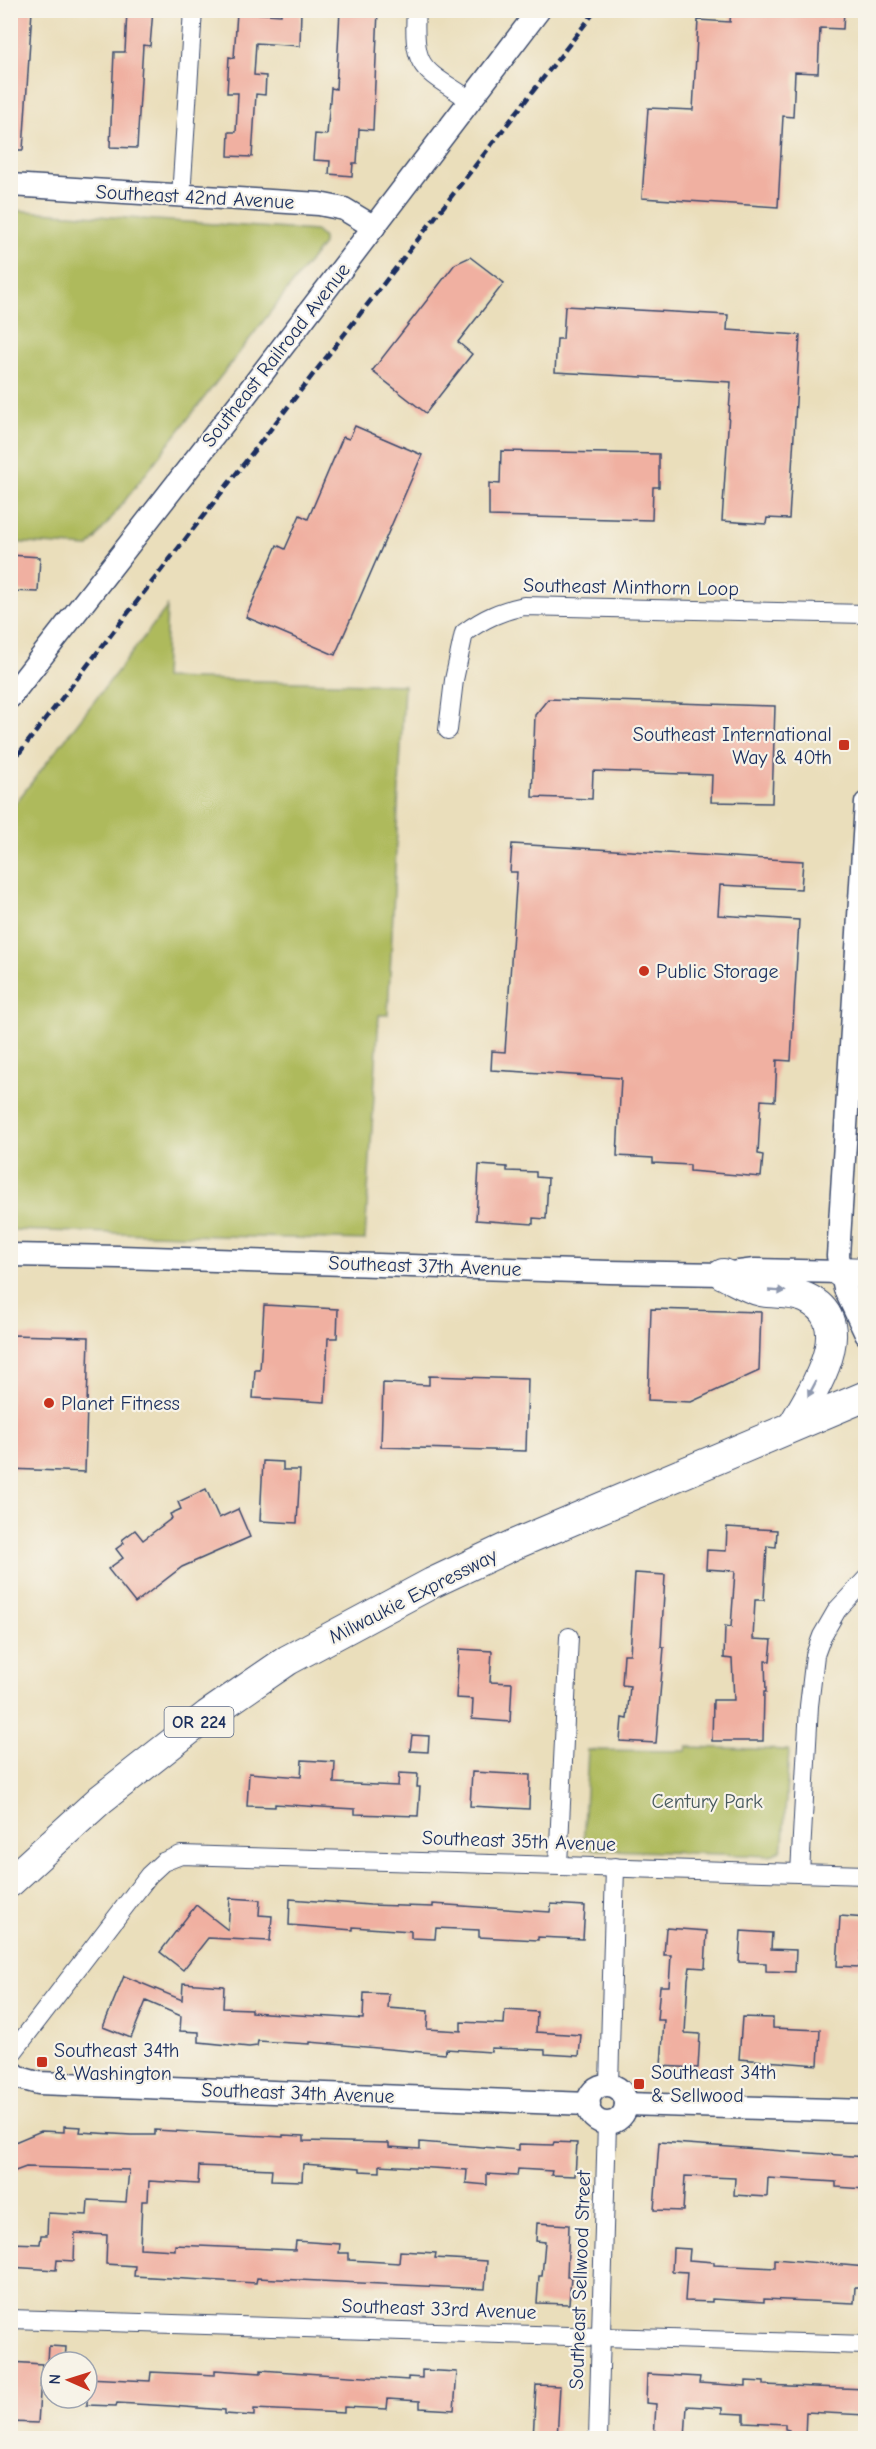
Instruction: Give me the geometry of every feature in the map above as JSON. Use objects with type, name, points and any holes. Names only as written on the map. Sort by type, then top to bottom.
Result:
[{"type":"highway","points":[[723,1274],[760,1291],[790,1292],[807,1298],[824,1313],[830,1326],[832,1339],[825,1365],[793,1426]]},
{"type":"highway","name":"Milwaukie Expressway","points":[[10,1882],[100,1799],[208,1715],[288,1660],[432,1583],[578,1516],[866,1396]]},
{"type":"street","points":[[181,197],[193,10]]},
{"type":"street","points":[[416,10],[414,43],[421,63],[430,73],[470,100]]},
{"type":"street","name":"Southeast Railroad Avenue","points":[[10,697],[539,10]]},
{"type":"street","name":"Southeast 42nd Avenue","points":[[10,185],[336,207],[354,214],[374,227]]},
{"type":"street","name":"Southeast Minthorn Loop","points":[[448,730],[454,680],[464,633],[482,620],[501,611],[524,606],[866,614]]},
{"type":"street","points":[[866,803],[839,1228],[853,1273],[866,1334]]},
{"type":"street","name":"Southeast 37th Avenue","points":[[10,1255],[723,1274],[755,1270],[853,1273]]},
{"type":"street","points":[[800,1873],[809,1706],[815,1655],[822,1636],[837,1610],[866,1579]]},
{"type":"street","points":[[558,1864],[569,1637]]},
{"type":"street","name":"Southeast 35th Avenue","points":[[10,2056],[155,1868],[172,1857],[181,1855],[222,1854],[866,1875]]},
{"type":"street","points":[[609,2085],[615,1867]]},
{"type":"street","name":"Southeast 34th Avenue","points":[[10,2070],[20,2078],[38,2083],[589,2104]]},
{"type":"street","points":[[609,2085],[621,2091],[626,2104],[621,2118],[607,2123],[592,2116],[589,2104],[595,2090],[609,2085]]},
{"type":"street","points":[[626,2104],[866,2111]]},
{"type":"street","name":"Southeast Sellwood Street","points":[[598,2439],[607,2123]]},
{"type":"street","name":"Southeast 33rd Avenue","points":[[10,2319],[866,2344]]},
{"type":"green space","points":[[11,210],[316,231],[323,238],[323,244],[89,547],[11,542]]},
{"type":"green space","points":[[167,607],[164,678],[404,685],[388,1015],[379,1015],[365,1240],[11,1230],[11,809]]},
{"type":"green space","name":"Century Park","points":[[687,1747],[789,1750],[781,1850],[770,1856],[583,1849],[588,1750],[686,1751]]},
{"type":"building","points":[[10,10],[32,10],[23,150],[10,150]]},
{"type":"building","points":[[127,10],[153,10],[150,46],[143,45],[137,148],[110,147],[114,52],[125,52]]},
{"type":"building","points":[[281,10],[301,10],[300,46],[256,43],[254,75],[266,76],[265,95],[256,94],[252,157],[228,156],[229,132],[236,132],[238,93],[227,93],[229,57],[234,58],[237,12],[281,15]]},
{"type":"building","points":[[340,10],[378,10],[373,130],[359,129],[357,163],[353,163],[352,176],[329,174],[330,161],[313,160],[315,134],[327,135],[331,88],[336,89]]},
{"type":"building","points":[[731,10],[844,10],[843,29],[820,28],[818,73],[795,72],[793,117],[783,116],[778,207],[642,198],[648,108],[693,110],[698,20],[730,22]]},
{"type":"building","points":[[470,257],[504,283],[458,342],[472,354],[426,413],[372,371],[455,264]]},
{"type":"building","points":[[565,306],[728,315],[727,330],[800,335],[789,519],[767,518],[766,524],[722,521],[731,382],[555,372],[557,339],[563,339]]},
{"type":"building","points":[[355,426],[422,455],[335,655],[246,617],[277,545],[285,549],[300,515],[308,519],[343,437],[349,439]]},
{"type":"building","points":[[501,451],[659,454],[659,487],[653,487],[652,520],[489,516],[489,483],[500,484]]},
{"type":"building","points":[[10,555],[40,557],[38,592],[10,591]]},
{"type":"building","points":[[548,699],[775,706],[772,803],[711,802],[712,775],[593,771],[592,799],[532,797],[535,715]]},
{"type":"building","points":[[512,844],[803,861],[801,889],[720,885],[718,915],[799,920],[791,1061],[777,1060],[775,1101],[761,1100],[758,1154],[763,1155],[761,1177],[690,1171],[690,1165],[653,1163],[653,1158],[617,1156],[621,1078],[491,1070],[492,1051],[505,1052],[517,872],[510,872]]},
{"type":"building","points":[[479,1165],[507,1167],[507,1171],[536,1172],[536,1177],[548,1178],[546,1219],[533,1218],[533,1224],[476,1220]]},
{"type":"building","points":[[264,1305],[338,1309],[337,1338],[328,1338],[325,1402],[253,1398],[255,1370],[260,1370]]},
{"type":"building","points":[[651,1309],[761,1312],[759,1371],[691,1402],[648,1400]]},
{"type":"building","name":"Planet Fitness","points":[[10,1335],[89,1337],[85,1472],[10,1469]]},
{"type":"building","points":[[429,1376],[528,1379],[526,1451],[381,1447],[383,1383],[429,1385]]},
{"type":"building","points":[[263,1461],[283,1462],[283,1470],[300,1470],[297,1523],[260,1521]]},
{"type":"building","points":[[206,1489],[219,1518],[238,1509],[250,1537],[182,1567],[135,1603],[108,1569],[123,1558],[116,1549],[124,1543],[122,1540],[135,1530],[143,1540],[172,1518],[170,1514],[181,1509],[178,1502]]},
{"type":"building","points":[[727,1527],[777,1530],[776,1547],[767,1546],[764,1600],[755,1600],[753,1639],[772,1640],[770,1661],[765,1661],[763,1741],[712,1741],[713,1700],[734,1700],[732,1659],[724,1658],[725,1626],[731,1627],[735,1571],[706,1569],[707,1550],[726,1551]]},
{"type":"building","points":[[635,1573],[665,1575],[661,1647],[664,1647],[656,1743],[620,1741],[622,1718],[627,1719],[630,1686],[622,1685],[624,1654],[630,1654]]},
{"type":"building","points":[[459,1649],[492,1651],[490,1682],[512,1683],[510,1722],[472,1719],[473,1699],[456,1698]]},
{"type":"building","points":[[412,1735],[429,1736],[428,1752],[410,1751]]},
{"type":"building","points":[[302,1760],[335,1762],[334,1783],[398,1786],[399,1773],[418,1774],[417,1787],[420,1787],[418,1816],[355,1814],[355,1809],[275,1804],[275,1807],[247,1806],[249,1773],[301,1777]]},
{"type":"building","points":[[472,1772],[530,1775],[529,1809],[470,1806]]},
{"type":"building","points":[[230,1898],[260,1900],[259,1915],[272,1916],[270,1941],[208,1938],[183,1970],[160,1952],[196,1905],[228,1930]]},
{"type":"building","points":[[290,1899],[370,1905],[433,1907],[433,1904],[550,1912],[551,1904],[585,1906],[583,1939],[538,1937],[538,1940],[479,1937],[479,1930],[436,1928],[435,1939],[411,1938],[411,1931],[353,1927],[353,1930],[289,1925]]},
{"type":"building","points":[[840,1916],[866,1918],[866,1952],[861,1952],[860,1967],[837,1966]]},
{"type":"building","points":[[666,1928],[707,1931],[705,1968],[690,1967],[688,1979],[685,2033],[700,2034],[698,2068],[661,2066],[664,2020],[657,2020],[660,1986],[669,1986],[671,1955],[664,1955]]},
{"type":"building","points":[[741,1931],[772,1933],[771,1949],[796,1950],[795,1972],[766,1971],[766,1963],[739,1962]]},
{"type":"building","points":[[124,1976],[182,2000],[183,1983],[224,1986],[223,2008],[251,2009],[251,2012],[363,2019],[364,1993],[389,1994],[388,2008],[428,2011],[427,2029],[461,2031],[461,2022],[504,2024],[505,2010],[537,2012],[536,2032],[581,2035],[579,2056],[545,2054],[545,2050],[491,2048],[491,2052],[446,2049],[445,2054],[310,2042],[310,2044],[258,2041],[257,2046],[249,2047],[199,2042],[199,2032],[180,2031],[181,2016],[146,2001],[131,2038],[103,2027]]},
{"type":"building","points":[[742,2017],[773,2018],[773,2028],[820,2030],[818,2065],[739,2059]]},
{"type":"building","points":[[64,2126],[81,2127],[80,2132],[131,2135],[155,2135],[155,2130],[283,2137],[283,2135],[304,2136],[304,2141],[389,2143],[389,2147],[420,2149],[420,2142],[519,2150],[519,2144],[577,2143],[575,2176],[551,2175],[552,2171],[518,2169],[517,2176],[487,2174],[487,2185],[466,2183],[467,2170],[380,2165],[380,2172],[360,2171],[360,2168],[303,2164],[302,2181],[271,2180],[272,2169],[199,2166],[198,2184],[149,2181],[148,2201],[142,2201],[140,2248],[175,2250],[175,2245],[295,2250],[296,2241],[340,2244],[339,2253],[349,2253],[349,2260],[399,2263],[400,2251],[436,2253],[435,2258],[487,2261],[485,2289],[257,2278],[256,2283],[134,2276],[135,2266],[106,2264],[107,2235],[75,2233],[74,2261],[57,2260],[56,2270],[10,2267],[10,2243],[40,2244],[41,2235],[47,2235],[48,2213],[87,2215],[88,2200],[126,2202],[129,2170],[26,2167],[10,2173],[10,2144],[41,2131],[64,2132]]},
{"type":"building","points":[[659,2142],[866,2157],[866,2189],[836,2187],[836,2182],[768,2178],[767,2197],[734,2195],[735,2178],[685,2176],[683,2211],[654,2210]]},
{"type":"building","points":[[537,2223],[569,2225],[567,2277],[571,2277],[569,2304],[537,2303],[545,2242],[536,2241]]},
{"type":"building","points":[[673,2248],[690,2249],[689,2260],[714,2262],[714,2265],[775,2268],[775,2259],[866,2267],[866,2287],[855,2287],[854,2303],[764,2299],[764,2302],[712,2299],[712,2302],[685,2301],[687,2272],[672,2271]]},
{"type":"building","points":[[49,2346],[66,2347],[66,2350],[49,2350]]},
{"type":"building","points":[[10,2362],[39,2364],[38,2423],[10,2422]]},
{"type":"building","points":[[215,2370],[261,2373],[261,2370],[408,2380],[408,2377],[422,2378],[422,2370],[457,2372],[454,2410],[420,2408],[420,2401],[388,2399],[387,2409],[344,2407],[344,2413],[254,2409],[254,2416],[225,2414],[225,2410],[171,2406],[117,2403],[116,2406],[99,2405],[99,2379],[150,2381],[151,2372],[215,2375]]},
{"type":"building","points":[[647,2374],[700,2377],[699,2383],[746,2386],[746,2381],[764,2382],[764,2385],[866,2389],[866,2415],[806,2412],[805,2439],[789,2439],[789,2430],[785,2429],[785,2424],[744,2422],[744,2414],[722,2413],[722,2408],[687,2406],[685,2439],[654,2439],[656,2404],[646,2403]]},
{"type":"building","points":[[536,2385],[560,2386],[557,2439],[533,2439]]},
{"type":"railway","points":[[10,765],[596,10]]},
{"type":"place","name":"Southeast International Way & 40th","points":[[844,745]]},
{"type":"place","name":"Public Storage","points":[[644,971]]},
{"type":"place","name":"Planet Fitness","points":[[49,1403]]},
{"type":"place","name":"Southeast 34th & Washington","points":[[42,2062]]},
{"type":"place","name":"Southeast 34th & Sellwood","points":[[639,2084]]}]
